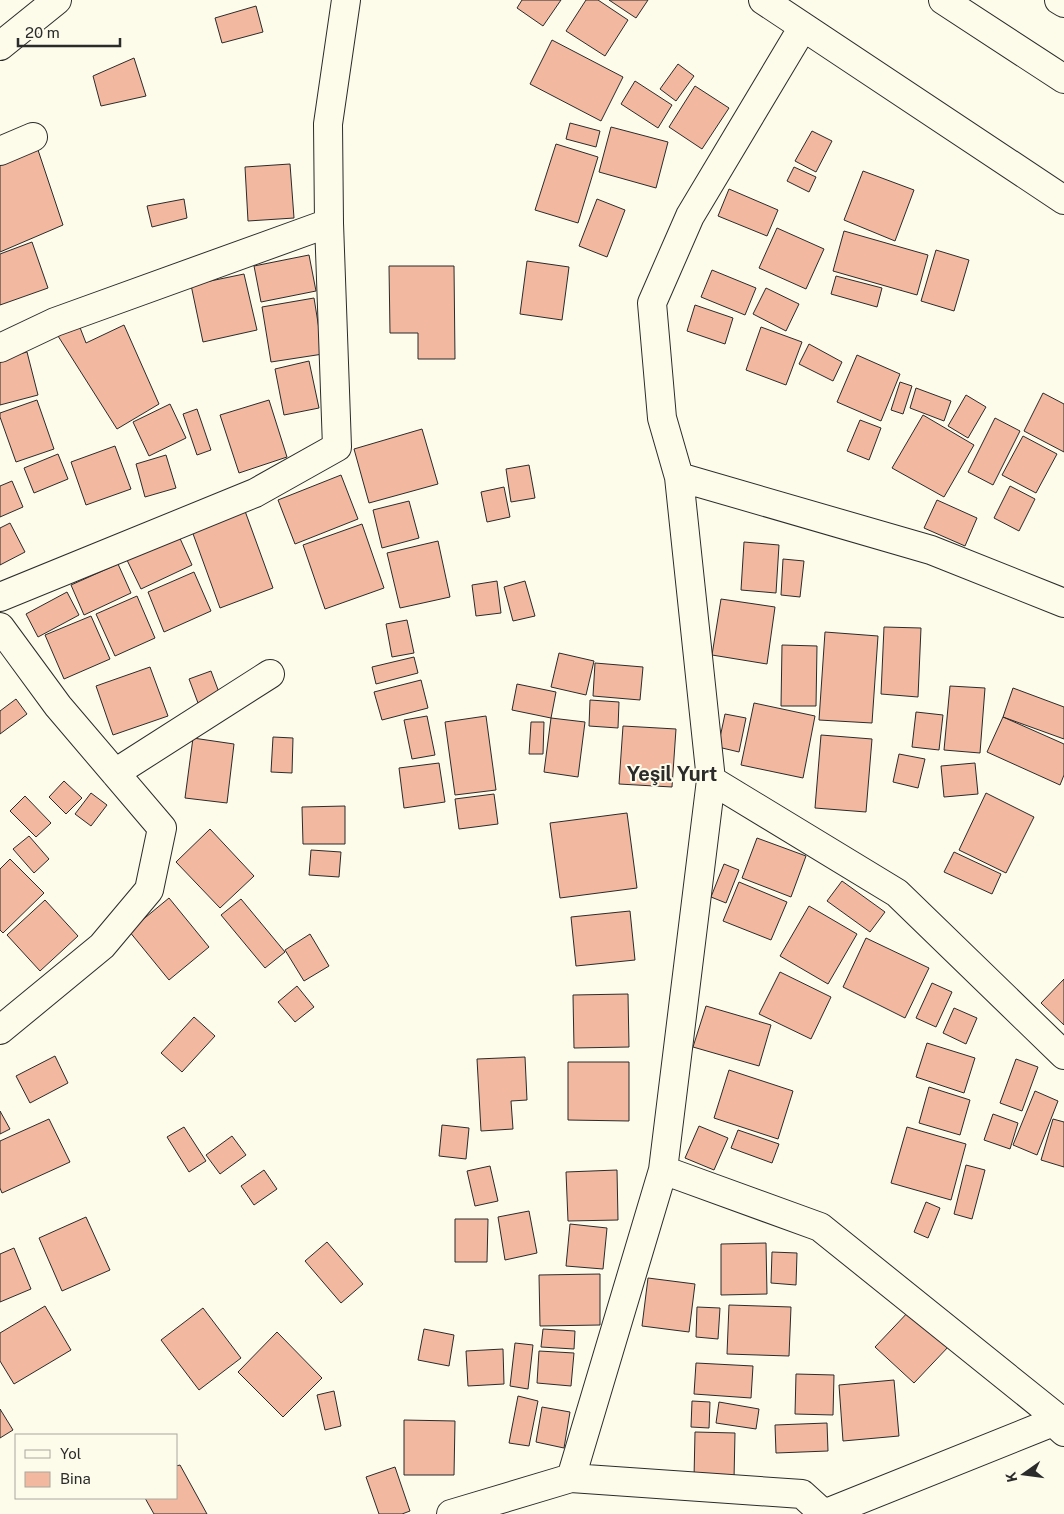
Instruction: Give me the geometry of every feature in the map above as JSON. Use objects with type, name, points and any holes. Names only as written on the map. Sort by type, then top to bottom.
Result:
[{"type":"main road","points":[[0,46],[57,0]]},
{"type":"main road","points":[[0,597],[255,493],[337,447],[329,223],[328,124],[346,0]]},
{"type":"main road","points":[[763,0],[1064,200]]},
{"type":"main road","points":[[943,0],[1064,79]]},
{"type":"main road","points":[[1059,0],[1064,3]]},
{"type":"main road","points":[[571,1478],[663,1170],[711,780],[679,477],[662,418],[652,303],[690,216],[803,27]]},
{"type":"main road","points":[[0,152],[34,137]]},
{"type":"main road","points":[[0,348],[55,322],[329,223]]},
{"type":"main road","points":[[679,477],[931,550],[1064,603]]},
{"type":"main road","points":[[0,626],[58,706],[162,828],[149,890],[102,946],[0,1030]]},
{"type":"main road","points":[[115,773],[270,674]]},
{"type":"main road","points":[[711,780],[897,893],[1064,1055]]},
{"type":"main road","points":[[451,1514],[571,1478],[802,1494],[824,1514],[1059,1420],[820,1227],[663,1170]]},
{"type":"building","points":[[522,0],[561,0],[543,26],[517,8]]},
{"type":"building","points":[[586,0],[598,0],[628,20],[605,56],[566,31]]},
{"type":"building","points":[[609,0],[648,0],[636,18]]},
{"type":"building","points":[[256,6],[263,32],[222,43],[215,18]]},
{"type":"building","points":[[552,40],[623,77],[601,121],[530,84]]},
{"type":"building","points":[[134,58],[146,96],[101,106],[93,76]]},
{"type":"building","points":[[678,64],[694,76],[676,101],[660,89]]},
{"type":"building","points":[[635,81],[672,105],[658,128],[621,104]]},
{"type":"building","points":[[695,86],[729,108],[702,149],[669,127]]},
{"type":"building","points":[[570,123],[600,131],[596,147],[566,139]]},
{"type":"building","points":[[611,127],[668,142],[656,188],[599,172]]},
{"type":"building","points":[[812,131],[832,141],[816,172],[795,161]]},
{"type":"building","points":[[556,144],[598,157],[578,223],[535,210]]},
{"type":"building","points":[[37,147],[63,225],[0,252],[0,164]]},
{"type":"building","points":[[290,164],[294,218],[248,221],[245,167]]},
{"type":"building","points":[[794,167],[816,177],[809,192],[787,181]]},
{"type":"building","points":[[863,171],[914,190],[895,241],[844,220]]},
{"type":"building","points":[[729,189],[778,210],[767,236],[718,216]]},
{"type":"building","points":[[184,199],[187,218],[152,227],[147,206]]},
{"type":"building","points":[[597,199],[625,210],[607,257],[579,246]]},
{"type":"building","points":[[777,228],[824,249],[806,289],[759,268]]},
{"type":"building","points":[[844,231],[928,255],[917,295],[833,271]]},
{"type":"building","points":[[32,242],[48,288],[0,305],[0,254]]},
{"type":"building","points":[[936,250],[969,260],[954,311],[921,301]]},
{"type":"building","points":[[309,255],[316,291],[261,302],[254,266]]},
{"type":"building","points":[[527,261],[569,267],[562,320],[520,314]]},
{"type":"building","points":[[389,266],[454,266],[455,359],[418,359],[418,333],[390,333]]},
{"type":"building","points":[[712,270],[756,288],[745,315],[701,297]]},
{"type":"building","points":[[244,274],[257,330],[203,342],[191,285]]},
{"type":"building","points":[[836,276],[882,288],[877,307],[831,294]]},
{"type":"building","points":[[766,288],[799,304],[786,331],[753,314]]},
{"type":"building","points":[[314,298],[323,354],[271,362],[262,307]]},
{"type":"building","points":[[695,305],[733,318],[725,344],[687,331]]},
{"type":"building","points":[[79,325],[86,343],[124,325],[159,404],[117,429],[58,336]]},
{"type":"building","points":[[761,327],[802,342],[786,385],[746,370]]},
{"type":"building","points":[[809,344],[842,362],[833,381],[799,364]]},
{"type":"building","points":[[27,352],[38,395],[0,405],[0,359]]},
{"type":"building","points":[[857,355],[900,374],[881,421],[837,402]]},
{"type":"building","points":[[309,361],[319,408],[284,415],[275,369]]},
{"type":"building","points":[[900,382],[912,386],[903,414],[891,410]]},
{"type":"building","points":[[916,388],[951,401],[944,421],[910,408]]},
{"type":"building","points":[[1043,393],[1064,404],[1064,452],[1024,431]]},
{"type":"building","points":[[966,395],[986,407],[968,438],[948,426]]},
{"type":"building","points":[[37,400],[54,449],[16,462],[0,413]]},
{"type":"building","points":[[269,400],[287,457],[239,473],[220,415]]},
{"type":"building","points":[[170,404],[186,438],[149,456],[133,422]]},
{"type":"building","points":[[197,409],[211,450],[197,455],[183,414]]},
{"type":"building","points":[[923,415],[974,445],[944,497],[892,468]]},
{"type":"building","points":[[995,418],[1020,431],[993,485],[968,472]]},
{"type":"building","points":[[860,420],[881,428],[869,460],[847,451]]},
{"type":"building","points":[[422,429],[438,484],[369,503],[354,449]]},
{"type":"building","points":[[1023,436],[1057,454],[1036,493],[1002,475]]},
{"type":"building","points":[[115,446],[131,489],[86,505],[71,462]]},
{"type":"building","points":[[58,454],[68,479],[34,493],[24,468]]},
{"type":"building","points":[[166,455],[176,488],[145,497],[136,464]]},
{"type":"building","points":[[529,465],[535,498],[511,502],[506,469]]},
{"type":"building","points":[[341,475],[358,519],[295,544],[278,500]]},
{"type":"building","points":[[12,481],[23,507],[0,517],[0,486]]},
{"type":"building","points":[[1010,486],[1035,499],[1019,531],[994,518]]},
{"type":"building","points":[[504,487],[510,517],[487,522],[481,492]]},
{"type":"building","points":[[937,500],[977,518],[965,546],[924,528]]},
{"type":"building","points":[[409,501],[419,538],[382,548],[373,510]]},
{"type":"building","points":[[245,511],[273,588],[220,608],[192,531]]},
{"type":"building","points":[[10,523],[25,552],[0,565],[0,528]]},
{"type":"building","points":[[362,524],[384,588],[325,609],[303,545]]},
{"type":"building","points":[[178,534],[192,565],[141,589],[126,558]]},
{"type":"building","points":[[438,541],[450,597],[400,608],[387,553]]},
{"type":"building","points":[[744,542],[779,545],[776,593],[741,590]]},
{"type":"building","points":[[783,559],[804,561],[800,597],[781,595]]},
{"type":"building","points":[[118,564],[131,593],[84,615],[71,585]]},
{"type":"building","points":[[194,572],[211,611],[164,632],[148,592]]},
{"type":"building","points":[[497,581],[501,613],[476,616],[472,585]]},
{"type":"building","points":[[525,581],[535,616],[513,621],[504,587]]},
{"type":"building","points":[[67,592],[79,615],[38,637],[26,614]]},
{"type":"building","points":[[137,596],[155,638],[115,656],[96,614]]},
{"type":"building","points":[[721,599],[775,607],[767,664],[712,655]]},
{"type":"building","points":[[91,616],[110,659],[64,679],[45,635]]},
{"type":"building","points":[[407,620],[414,653],[392,657],[386,624]]},
{"type":"building","points":[[884,627],[921,628],[918,697],[881,694]]},
{"type":"building","points":[[825,632],[878,636],[872,723],[819,720]]},
{"type":"building","points":[[782,645],[817,646],[816,706],[781,706]]},
{"type":"building","points":[[559,653],[594,661],[586,695],[551,687]]},
{"type":"building","points":[[414,657],[418,673],[376,684],[372,667]]},
{"type":"building","points":[[595,663],[643,667],[640,700],[593,696]]},
{"type":"building","points":[[150,667],[168,716],[113,735],[96,686]]},
{"type":"building","points":[[211,671],[220,695],[198,703],[189,679]]},
{"type":"building","points":[[421,680],[428,708],[382,720],[374,692]]},
{"type":"building","points":[[517,684],[556,692],[551,718],[512,710]]},
{"type":"building","points":[[950,686],[985,688],[980,753],[944,750]]},
{"type":"building","points":[[1013,688],[1064,707],[1064,739],[1003,717]]},
{"type":"building","points":[[16,699],[27,714],[0,734],[0,711]]},
{"type":"building","points":[[590,700],[619,702],[618,728],[589,726]]},
{"type":"building","points":[[754,703],[815,716],[803,778],[741,765]]},
{"type":"building","points":[[916,712],[943,715],[939,750],[912,747]]},
{"type":"building","points":[[725,714],[746,718],[739,752],[718,747]]},
{"type":"building","points":[[427,716],[435,755],[412,759],[404,720]]},
{"type":"building","points":[[486,716],[496,790],[455,795],[445,722]]},
{"type":"building","points":[[1003,717],[1064,744],[1064,775],[1060,785],[987,752]]},
{"type":"building","points":[[551,718],[585,722],[578,777],[544,772]]},
{"type":"building","points":[[531,722],[544,722],[543,754],[529,754]]},
{"type":"building","points":[[623,726],[676,729],[672,787],[619,784]]},
{"type":"building","points":[[821,735],[872,739],[866,812],[815,808]]},
{"type":"building","points":[[273,737],[293,738],[292,773],[271,772]]},
{"type":"building","points":[[193,738],[234,744],[227,803],[185,798]]},
{"type":"building","points":[[899,754],[925,759],[918,788],[893,782]]},
{"type":"building","points":[[439,763],[445,802],[404,808],[399,768]]},
{"type":"building","points":[[975,763],[978,794],[944,797],[941,766]]},
{"type":"building","points":[[64,781],[82,798],[66,814],[49,797]]},
{"type":"building","points":[[91,793],[107,805],[91,826],[75,814]]},
{"type":"building","points":[[986,793],[1034,817],[1006,873],[959,850]]},
{"type":"building","points":[[494,794],[498,824],[459,829],[455,799]]},
{"type":"building","points":[[25,796],[51,823],[36,837],[10,811]]},
{"type":"building","points":[[345,806],[345,844],[303,844],[302,807]]},
{"type":"building","points":[[627,813],[637,888],[560,898],[550,823]]},
{"type":"building","points":[[210,829],[254,876],[220,908],[176,862]]},
{"type":"building","points":[[29,836],[49,859],[34,873],[13,849]]},
{"type":"building","points":[[757,838],[806,856],[791,897],[742,878]]},
{"type":"building","points":[[311,850],[341,852],[339,877],[309,875]]},
{"type":"building","points":[[954,852],[1001,874],[992,894],[944,872]]},
{"type":"building","points":[[10,859],[44,893],[3,933],[0,930],[0,869]]},
{"type":"building","points":[[724,864],[739,870],[726,903],[711,897]]},
{"type":"building","points":[[842,881],[885,912],[870,932],[827,901]]},
{"type":"building","points":[[739,882],[787,902],[771,940],[723,921]]},
{"type":"building","points":[[169,898],[209,947],[169,980],[129,931]]},
{"type":"building","points":[[241,899],[285,952],[265,968],[221,915]]},
{"type":"building","points":[[45,900],[78,936],[40,971],[7,935]]},
{"type":"building","points":[[809,906],[857,934],[828,984],[780,956]]},
{"type":"building","points":[[630,911],[635,960],[576,966],[571,917]]},
{"type":"building","points":[[310,934],[329,966],[304,981],[285,950]]},
{"type":"building","points":[[866,938],[929,968],[905,1018],[843,987]]},
{"type":"building","points":[[780,972],[831,997],[811,1039],[759,1014]]},
{"type":"building","points":[[1064,979],[1064,1025],[1041,1003]]},
{"type":"building","points":[[932,983],[952,992],[936,1027],[916,1018]]},
{"type":"building","points":[[297,986],[314,1007],[295,1022],[278,1002]]},
{"type":"building","points":[[628,994],[629,1047],[574,1048],[573,995]]},
{"type":"building","points":[[706,1006],[771,1025],[759,1066],[693,1047]]},
{"type":"building","points":[[954,1008],[977,1018],[966,1044],[943,1033]]},
{"type":"building","points":[[194,1017],[215,1036],[182,1072],[161,1053]]},
{"type":"building","points":[[927,1043],[975,1058],[964,1093],[916,1077]]},
{"type":"building","points":[[55,1056],[68,1083],[30,1103],[16,1076]]},
{"type":"building","points":[[525,1057],[527,1100],[511,1101],[513,1129],[481,1131],[477,1059]]},
{"type":"building","points":[[1016,1059],[1038,1067],[1022,1111],[1000,1103]]},
{"type":"building","points":[[568,1062],[629,1062],[629,1121],[568,1120]]},
{"type":"building","points":[[729,1070],[793,1091],[778,1139],[714,1118]]},
{"type":"building","points":[[929,1087],[970,1100],[960,1135],[919,1123]]},
{"type":"building","points":[[1035,1091],[1058,1101],[1037,1155],[1013,1145]]},
{"type":"building","points":[[0,1111],[10,1129],[0,1134]]},
{"type":"building","points":[[993,1114],[1018,1123],[1010,1149],[984,1140]]},
{"type":"building","points":[[49,1119],[70,1162],[2,1193],[0,1188],[0,1141]]},
{"type":"building","points":[[1053,1119],[1064,1122],[1064,1167],[1041,1160]]},
{"type":"building","points":[[442,1125],[469,1128],[466,1159],[439,1156]]},
{"type":"building","points":[[699,1126],[728,1138],[714,1170],[685,1158]]},
{"type":"building","points":[[184,1127],[206,1161],[189,1172],[167,1137]]},
{"type":"building","points":[[907,1127],[966,1144],[951,1200],[891,1183]]},
{"type":"building","points":[[738,1130],[779,1144],[772,1163],[731,1148]]},
{"type":"building","points":[[232,1136],[246,1155],[220,1174],[206,1155]]},
{"type":"building","points":[[966,1165],[985,1170],[972,1219],[954,1214]]},
{"type":"building","points":[[490,1166],[498,1201],[475,1206],[467,1171]]},
{"type":"building","points":[[264,1170],[277,1189],[254,1205],[241,1186]]},
{"type":"building","points":[[617,1170],[618,1220],[568,1221],[566,1172]]},
{"type":"building","points":[[926,1202],[940,1208],[928,1238],[914,1232]]},
{"type":"building","points":[[529,1211],[537,1253],[505,1260],[498,1217]]},
{"type":"building","points":[[86,1217],[110,1270],[62,1291],[39,1238]]},
{"type":"building","points":[[455,1219],[488,1219],[487,1262],[455,1262]]},
{"type":"building","points":[[570,1224],[607,1228],[603,1269],[566,1266]]},
{"type":"building","points":[[327,1242],[363,1284],[341,1303],[305,1261]]},
{"type":"building","points":[[766,1243],[767,1294],[721,1295],[721,1244]]},
{"type":"building","points":[[14,1248],[31,1289],[0,1302],[0,1254]]},
{"type":"building","points":[[772,1252],[797,1253],[796,1285],[771,1283]]},
{"type":"building","points":[[600,1274],[600,1325],[540,1326],[539,1275]]},
{"type":"building","points":[[648,1278],[695,1284],[689,1332],[642,1326]]},
{"type":"building","points":[[729,1305],[791,1307],[789,1356],[727,1354]]},
{"type":"building","points":[[45,1306],[71,1350],[14,1384],[0,1361],[0,1333]]},
{"type":"building","points":[[697,1307],[720,1308],[718,1339],[696,1337]]},
{"type":"building","points":[[203,1308],[241,1358],[199,1390],[161,1340]]},
{"type":"building","points":[[911,1309],[950,1345],[914,1383],[875,1347]]},
{"type":"building","points":[[424,1329],[454,1335],[449,1366],[418,1360]]},
{"type":"building","points":[[543,1329],[575,1331],[574,1349],[541,1347]]},
{"type":"building","points":[[277,1332],[322,1378],[283,1417],[238,1372]]},
{"type":"building","points":[[515,1343],[533,1345],[528,1389],[510,1386]]},
{"type":"building","points":[[503,1349],[504,1384],[468,1386],[466,1351]]},
{"type":"building","points":[[539,1351],[574,1353],[571,1386],[537,1383]]},
{"type":"building","points":[[696,1363],[753,1366],[751,1398],[694,1394]]},
{"type":"building","points":[[796,1374],[834,1375],[833,1415],[795,1414]]},
{"type":"building","points":[[894,1380],[899,1436],[843,1441],[839,1385]]},
{"type":"building","points":[[334,1391],[341,1426],[325,1430],[317,1395]]},
{"type":"building","points":[[518,1396],[538,1401],[529,1446],[509,1443]]},
{"type":"building","points":[[692,1401],[710,1402],[709,1428],[691,1427]]},
{"type":"building","points":[[719,1402],[759,1409],[756,1429],[716,1423]]},
{"type":"building","points":[[542,1407],[570,1412],[564,1448],[536,1442]]},
{"type":"building","points":[[0,1409],[13,1430],[0,1438]]},
{"type":"building","points":[[404,1420],[455,1421],[454,1475],[404,1475]]},
{"type":"building","points":[[827,1423],[828,1451],[776,1453],[775,1425]]},
{"type":"building","points":[[695,1432],[735,1433],[734,1479],[694,1478]]},
{"type":"building","points":[[180,1465],[207,1514],[154,1514],[146,1499],[178,1499],[178,1466]]},
{"type":"building","points":[[395,1467],[410,1511],[402,1514],[379,1514],[366,1477]]},
{"type":"district","name":"Yeşil Yurt","points":[[672,774]]}]
